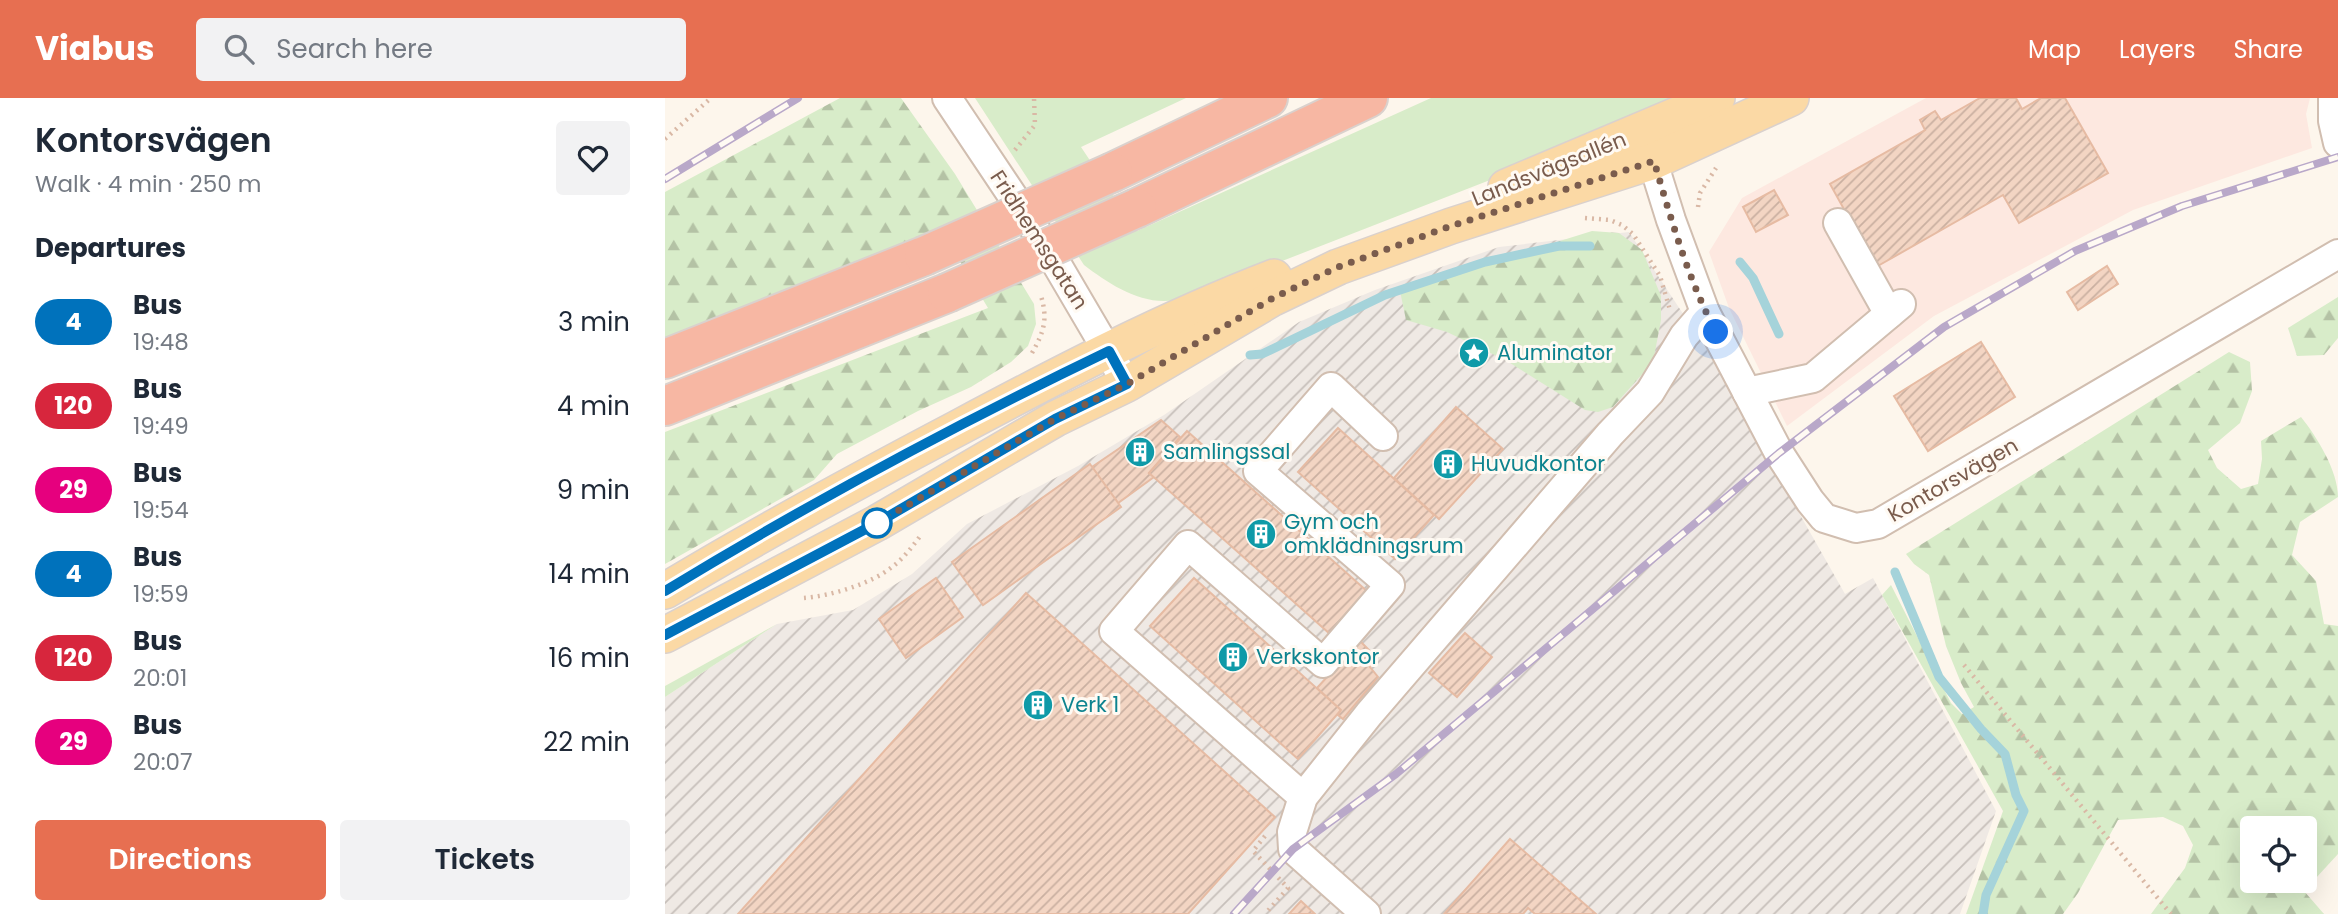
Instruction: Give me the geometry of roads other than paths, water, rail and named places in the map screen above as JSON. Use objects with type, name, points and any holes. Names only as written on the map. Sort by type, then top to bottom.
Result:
[{"type":"highway","points":[[665,359],[924,256],[1113,172],[1268,98]]},
{"type":"highway","points":[[665,406],[947,293],[1137,208],[1368,98]]},
{"type":"main road","name":"Landsvägsallén","points":[[665,635],[877,523],[1055,419],[1127,384],[1273,298],[1338,267],[1451,226],[1648,146],[1717,98]]},
{"type":"main road","name":"Landsvägsallén","points":[[665,591],[867,475],[1167,321],[1492,192],[1648,146],[1791,98]]},
{"type":"street","name":"Fridhemsgatan","points":[[947,98],[1046,246],[1127,384]]},
{"type":"street","points":[[2333,98],[2333,121],[2338,143]]},
{"type":"street","name":"Kontorsvägen","points":[[1648,146],[1671,220],[1705,312],[1779,453],[1809,501],[1824,518],[1856,528],[1878,524],[2338,254]]},
{"type":"street","points":[[1747,392],[1813,378],[1895,309],[1838,223]]},
{"type":"street","points":[[1366,914],[1293,849],[1292,832],[1303,797],[1369,714],[1610,434],[1650,392],[1683,336],[1705,312]]},
{"type":"street","points":[[1303,797],[1114,631],[1188,545],[1323,663],[1390,585],[1258,471],[1331,387],[1383,436]]},
{"type":"waterway","points":[[1250,355],[1262,354],[1385,295],[1485,262],[1559,246],[1590,246]]},
{"type":"waterway","points":[[1740,262],[1753,278],[1779,334]]},
{"type":"waterway","points":[[1895,572],[1939,677],[2005,754],[2016,795],[2024,811],[1986,895],[1983,914]]},
{"type":"railway","points":[[665,179],[798,98]]},
{"type":"railway","points":[[1234,914],[1293,849],[1396,774],[1779,453],[1944,327],[2075,251],[2182,206],[2338,157]]},
{"type":"place","name":"Aluminator","points":[[1474,353]]},
{"type":"place","name":"Samlingssal","points":[[1140,452]]},
{"type":"place","name":"Huvudkontor","points":[[1448,464]]},
{"type":"place","name":"Gym och omklädningsrum","points":[[1261,534]]},
{"type":"place","name":"Verkskontor","points":[[1233,657]]},
{"type":"place","name":"Verk 1","points":[[1038,705]]}]
